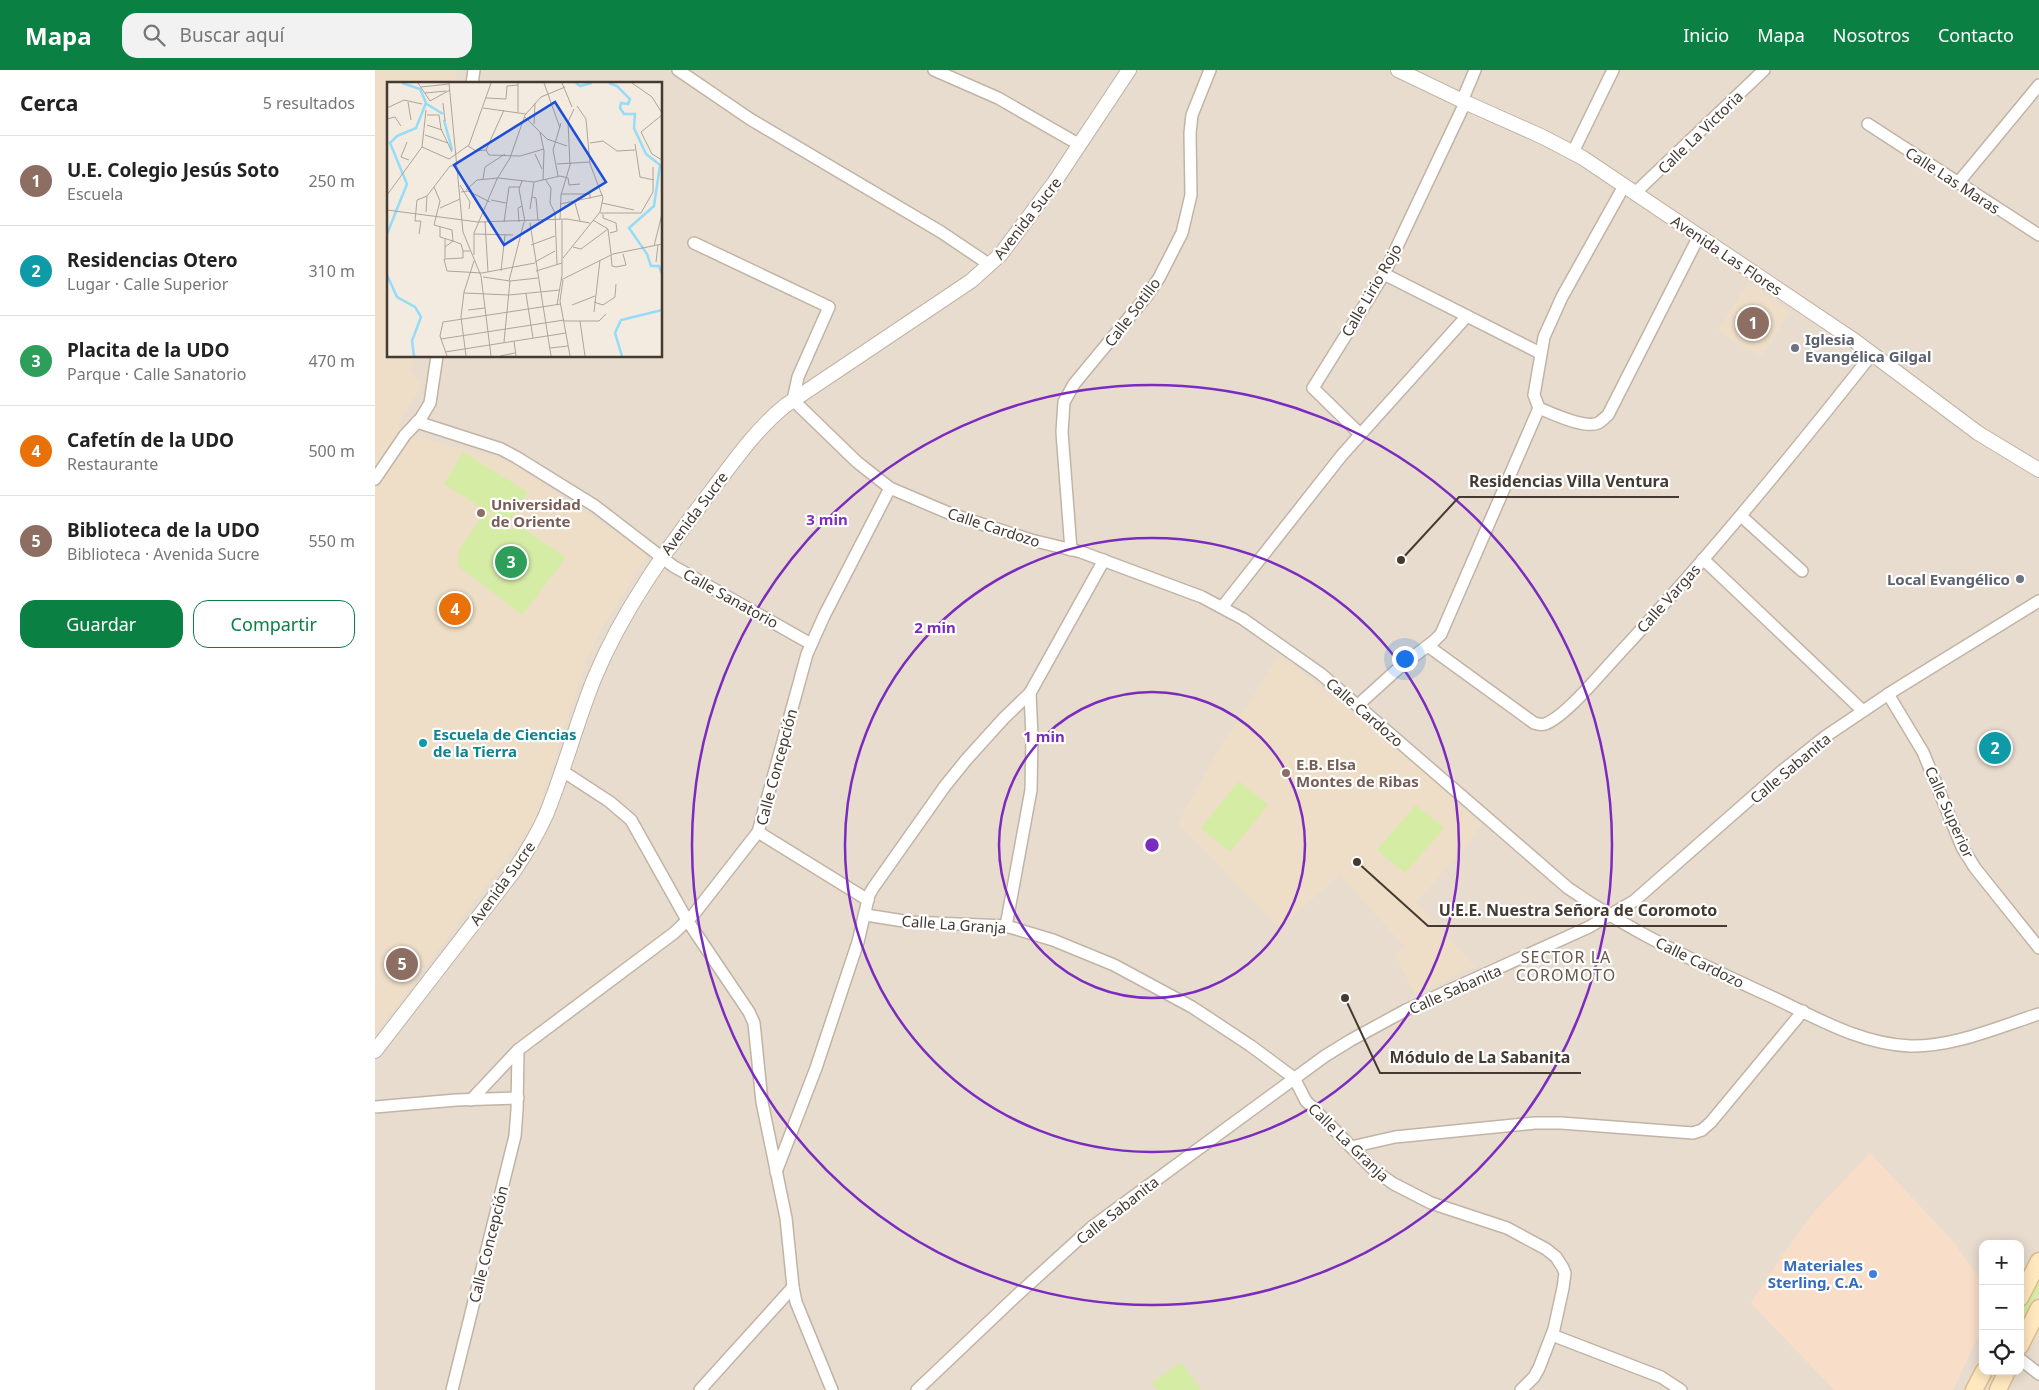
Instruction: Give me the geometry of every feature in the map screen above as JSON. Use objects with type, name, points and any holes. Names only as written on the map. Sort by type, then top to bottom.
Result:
[{"type":"main road","points":[[2024,1290],[2039,1261]]},
{"type":"main road","points":[[2024,1338],[2039,1308]]},
{"type":"main road","points":[[1974,1390],[1982,1375]]},
{"type":"main road","points":[[1998,1390],[2005,1375]]},
{"type":"street","points":[[678,70],[757,123],[941,232],[990,264]]},
{"type":"street","points":[[934,70],[998,98],[1080,145]]},
{"type":"street","name":"Avenida Sucre","points":[[375,1051],[514,871],[539,830],[552,799],[591,686],[609,646],[638,592],[662,557],[760,428],[769,418],[793,400],[971,281],[990,264],[1016,237],[1129,70]]},
{"type":"street","name":"Calle Sotillo","points":[[1071,550],[1062,432],[1064,402],[1075,384],[1146,297],[1163,271],[1182,233],[1188,216],[1191,195],[1190,133],[1192,114],[1210,70]]},
{"type":"street","name":"Avenida Las Flores","points":[[1398,70],[1573,152],[1872,354],[1957,419],[2039,470]]},
{"type":"street","name":"Calle Lirio Rojo","points":[[1360,434],[1313,388],[1384,274],[1463,102],[1475,70]]},
{"type":"street","points":[[1573,152],[1613,70]]},
{"type":"street","name":"Calle La Victoria","points":[[1539,408],[1534,396],[1544,337],[1562,297],[1630,189],[1764,70]]},
{"type":"street","points":[[1958,183],[2039,85]]},
{"type":"street","name":"Calle Las Maras","points":[[1867,124],[2039,235]]},
{"type":"street","points":[[1358,705],[1401,666],[1441,634],[1539,408],[1560,417],[1590,424],[1597,423],[1608,415],[1699,236]]},
{"type":"street","points":[[693,244],[829,307],[798,377],[793,400]]},
{"type":"street","points":[[1384,274],[1540,353]]},
{"type":"street","points":[[1223,606],[1323,478],[1360,434],[1467,316]]},
{"type":"street","name":"Calle Vargas","points":[[1428,646],[1526,718],[1537,724],[1545,724],[1565,709],[1587,687],[1703,559],[1799,447],[1872,354]]},
{"type":"street","points":[[375,480],[430,403],[437,358]]},
{"type":"street","name":"Calle Cardozo","points":[[793,400],[857,462],[890,488],[951,514],[1006,533],[1104,560],[1223,606],[1301,658],[1358,705],[1568,888],[1610,916],[1664,944],[1803,1012],[1872,1041],[1913,1046],[1950,1041],[2039,1014]]},
{"type":"street","name":"Calle Sanatorio","points":[[417,422],[501,449],[516,457],[595,506],[673,566],[811,644]]},
{"type":"street","name":"Calle Concepción","points":[[471,1100],[518,1050],[648,954],[687,920],[758,832],[802,669],[811,644],[890,488]]},
{"type":"street","points":[[1741,516],[1802,571]]},
{"type":"street","points":[[1703,559],[1863,711]]},
{"type":"street","points":[[777,1172],[816,1068],[873,888],[945,786],[994,728],[1030,693],[1104,560]]},
{"type":"street","name":"Calle Sabanita","points":[[917,1390],[1092,1226],[1294,1078],[1351,1040],[1406,1010],[1532,954],[1610,916],[1634,901],[1826,736],[1888,694],[2039,601]]},
{"type":"street","points":[[1006,926],[1031,790],[1032,737],[1030,693]]},
{"type":"street","name":"Calle Superior","points":[[1888,694],[1923,752],[1962,847],[1975,868],[2039,948]]},
{"type":"street","points":[[561,770],[610,802],[631,820],[687,920],[741,997],[754,1023],[762,1102],[786,1218],[796,1302],[832,1390]]},
{"type":"street","points":[[758,832],[868,900]]},
{"type":"street","name":"Calle La Granja","points":[[866,915],[910,922],[1006,926],[1083,951],[1154,986],[1192,1007],[1251,1046],[1294,1078],[1306,1101],[1375,1171],[1411,1194],[1431,1203],[1507,1228],[1556,1257],[1563,1268],[1565,1280],[1552,1335],[1534,1377],[1521,1390]]},
{"type":"street","points":[[1351,1147],[1395,1137],[1535,1123],[1561,1123],[1693,1133],[1702,1130],[1711,1122],[1803,1012]]},
{"type":"street","name":"Calle Concepción","points":[[452,1390],[515,1136],[518,1050]]},
{"type":"street","points":[[375,1107],[517,1098]]},
{"type":"street","points":[[700,1390],[793,1287]]},
{"type":"street","points":[[1552,1335],[1661,1377],[1681,1390]]},
{"type":"street","points":[[2024,1362],[2039,1374]]},
{"type":"shaded area","points":[[375,70],[2039,70],[2039,1390],[375,1390]]},
{"type":"shaded area","name":"Universidad de Oriente","points":[[375,70],[457,70],[455,82],[387,82],[387,358],[414,358],[411,369],[421,386],[398,425],[416,437],[506,460],[648,554],[602,628],[586,661],[534,822],[375,1034]]},
{"type":"shaded area","points":[[1749,282],[1790,311],[1761,358],[1718,331]]},
{"type":"shaded area","points":[[1280,655],[1396,747],[1482,825],[1463,850],[1416,902],[1475,967],[1415,994],[1395,955],[1405,947],[1340,875],[1279,928],[1178,823],[1220,747]]},
{"type":"shaded area","name":"Materiales Sterling, C.A.","points":[[1870,1153],[1954,1242],[1979,1278],[1979,1335],[1953,1390],[1834,1390],[1751,1303],[1812,1214]]},
{"type":"green space","points":[[463,452],[528,492],[508,524],[444,484]]},
{"type":"green space","points":[[485,512],[512,531],[517,524],[566,558],[522,615],[458,566],[459,550]]},
{"type":"green space","points":[[1239,781],[1268,805],[1230,852],[1201,828]]},
{"type":"green space","points":[[1416,805],[1444,828],[1405,873],[1377,850]]},
{"type":"green space","points":[[2039,1276],[2039,1293],[2024,1322],[2024,1305]]},
{"type":"green space","points":[[1181,1362],[1201,1390],[1157,1390],[1152,1383]]},
{"type":"place","name":"U.E. Colegio Jesús Soto","points":[[1753,323]]},
{"type":"place","name":"Iglesia Evangélica Gilgal","points":[[1795,348]]},
{"type":"place","name":"Universidad de Oriente","points":[[481,513]]},
{"type":"place","name":"Residencias Villa Ventura","points":[[1401,560]]},
{"type":"place","name":"Placita de la UDO","points":[[511,562]]},
{"type":"place","name":"Local Evangélico","points":[[2020,579]]},
{"type":"place","name":"Cafetín de la UDO","points":[[455,609]]},
{"type":"place","name":"Escuela de Ciencias de la Tierra","points":[[423,743]]},
{"type":"place","name":"Residencias Otero","points":[[1995,748]]},
{"type":"place","name":"E.B. Elsa Montes de Ribas","points":[[1286,773]]},
{"type":"place","name":"U.E.E. Nuestra Señora de Coromoto","points":[[1357,862]]},
{"type":"place","name":"Biblioteca de la UDO","points":[[402,964]]},
{"type":"place","name":"Módulo de La Sabanita","points":[[1345,998]]},
{"type":"place","name":"Materiales Sterling, C.A.","points":[[1873,1274]]},
{"type":"district","name":"SECTOR LA COROMOTO","points":[[1566,966]]}]
